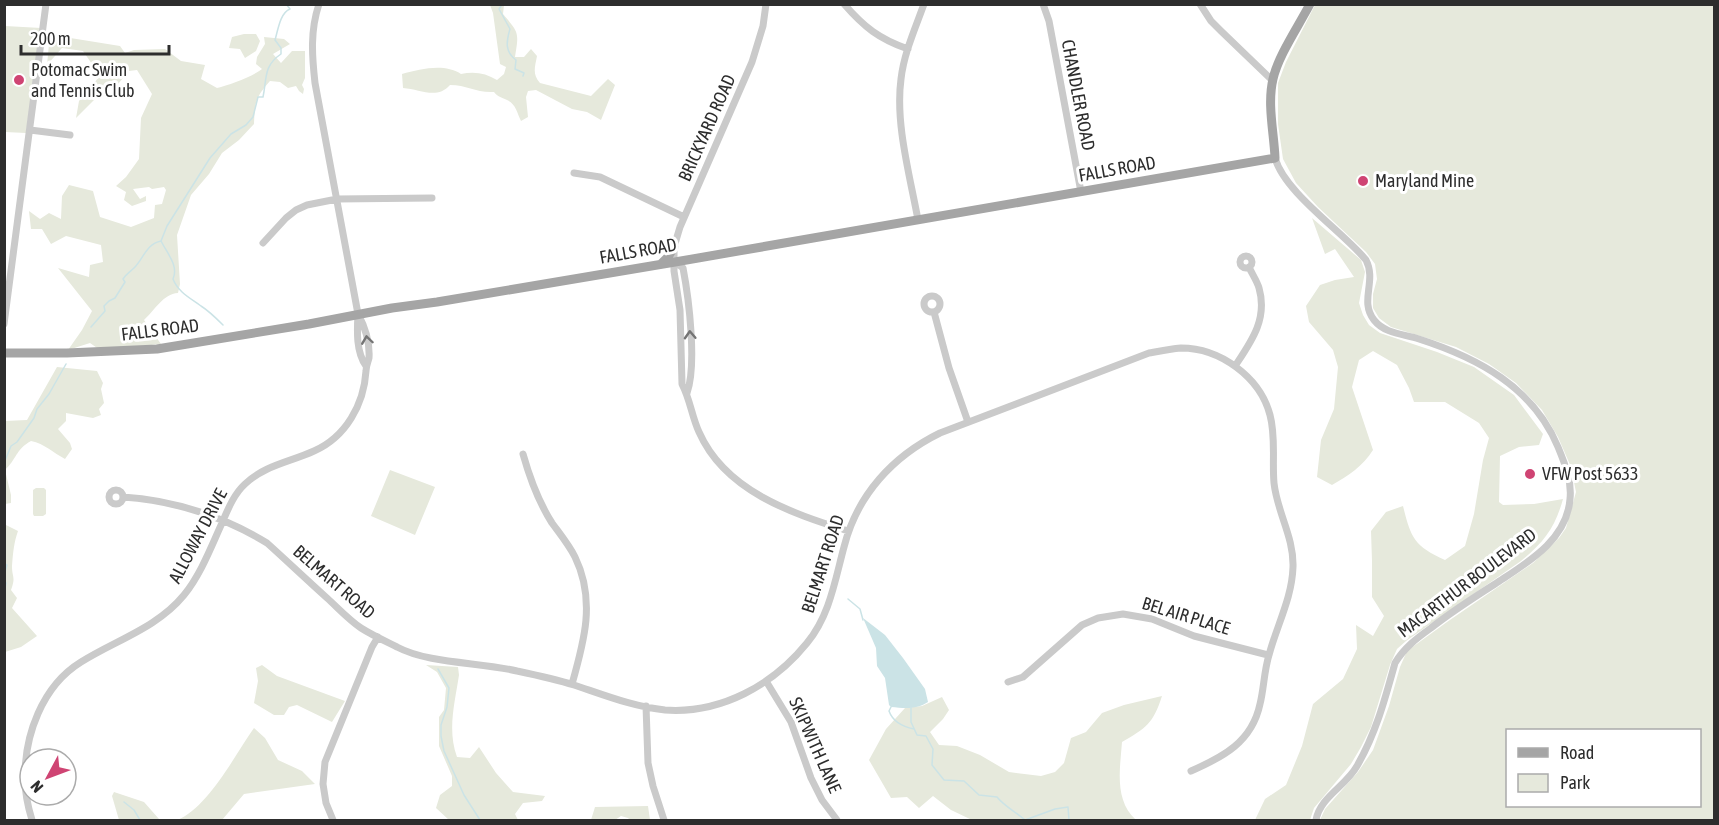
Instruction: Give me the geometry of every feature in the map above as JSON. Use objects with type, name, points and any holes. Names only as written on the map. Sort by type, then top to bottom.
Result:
[{"type":"main road","name":"MACARTHUR BOULEVARD","points":[[1275,158],[1271,105],[1273,81],[1280,62],[1310,4]]},
{"type":"main road","name":"FALLS ROAD","points":[[4,353],[89,353],[157,349],[1275,158]]},
{"type":"main road","points":[[660,264],[674,248]]},
{"type":"street","points":[[4,324],[46,4]]},
{"type":"street","name":"ALLOWAY DRIVE","points":[[32,820],[24,783],[25,761],[31,732],[44,702],[56,684],[80,663],[146,627],[168,611],[199,573],[235,496],[243,486],[258,473],[316,450],[346,427],[357,409],[369,358],[365,328],[358,314],[315,83],[312,50],[313,26],[319,4]]},
{"type":"street","name":"BRICKYARD ROAD","points":[[766,4],[763,26],[752,62],[684,217],[674,248],[675,262],[683,268],[689,308],[691,344],[690,384],[687,393],[699,434],[724,468],[742,485],[754,494],[786,509],[848,531]]},
{"type":"street","points":[[844,4],[868,29],[887,42],[908,49]]},
{"type":"street","points":[[918,220],[900,118],[901,76],[924,4]]},
{"type":"street","name":"CHANDLER ROAD","points":[[1043,4],[1049,21],[1081,192]]},
{"type":"street","points":[[1200,4],[1211,21],[1273,81]]},
{"type":"street","points":[[30,130],[70,135]]},
{"type":"street","name":"MACARTHUR BOULEVARD","points":[[1275,158],[1296,191],[1366,260],[1371,275],[1368,306],[1370,315],[1381,328],[1452,350],[1498,373],[1541,416],[1554,436],[1567,468],[1570,489],[1570,501],[1564,521],[1559,531],[1540,553],[1437,623],[1414,640],[1399,656],[1376,727],[1362,758],[1350,776],[1320,808],[1316,820]]},
{"type":"street","points":[[574,173],[600,177],[684,217]]},
{"type":"street","points":[[263,243],[286,218],[307,205],[336,199],[432,198]]},
{"type":"street","points":[[1235,366],[1254,337],[1262,313],[1259,287],[1249,267]]},
{"type":"street","points":[[934,312],[949,368],[968,422]]},
{"type":"street","name":"BELMART ROAD","points":[[123,497],[158,501],[223,520],[251,533],[267,543],[348,618],[400,649],[424,656],[514,670],[572,684],[624,702],[664,710],[711,706],[739,696],[766,681],[784,668],[809,641],[827,609],[848,531],[856,512],[866,495],[893,463],[926,440],[1145,355],[1181,348],[1197,350],[1215,355],[1235,366],[1256,386],[1270,414],[1274,438],[1275,488],[1292,547],[1293,567],[1290,594],[1268,655],[1260,706],[1252,726],[1232,749],[1191,771]]},
{"type":"street","points":[[524,454],[535,493],[576,558],[587,596],[586,627],[572,684]]},
{"type":"street","name":"BEL AIR PLACE","points":[[1008,682],[1023,677],[1082,625],[1098,618],[1123,614],[1152,619],[1194,636],[1268,655]]},
{"type":"street","points":[[333,820],[326,803],[323,784],[325,762],[378,637]]},
{"type":"street","name":"SKIPWITH LANE","points":[[766,681],[791,722],[811,778],[822,800],[837,820]]},
{"type":"street","points":[[646,706],[648,763],[664,820]]},
{"type":"green space","points":[[490,5],[504,5],[503,14],[516,33],[515,57],[524,57],[531,49],[537,56],[535,73],[540,83],[591,96],[608,79],[615,85],[601,120],[587,112],[572,109],[536,90],[528,91],[526,97],[528,117],[521,121],[512,104],[494,92],[450,85],[434,93],[403,88],[402,74],[425,69],[440,68],[461,74],[480,73],[497,80],[504,74],[506,67],[500,64]]},
{"type":"green space","points":[[1315,5],[1714,5],[1714,820],[1320,820],[1325,809],[1358,772],[1373,750],[1407,651],[1533,563],[1566,528],[1576,492],[1571,467],[1558,437],[1542,410],[1516,383],[1489,364],[1456,347],[1391,327],[1379,318],[1373,308],[1373,294],[1377,279],[1375,264],[1366,252],[1296,183],[1283,159],[1278,124],[1278,83]]},
{"type":"green space","name":"Potomac Swim and Tennis Club","points":[[5,26],[41,28],[26,133],[5,132]]},
{"type":"green space","points":[[256,34],[260,41],[256,51],[245,58],[240,49],[229,48],[232,37]]},
{"type":"green space","points":[[58,36],[120,46],[125,53],[134,50],[165,49],[181,61],[205,65],[201,79],[217,88],[247,78],[262,69],[256,64],[257,57],[265,44],[264,37],[284,39],[290,44],[273,54],[281,63],[292,51],[305,51],[303,94],[296,86],[288,88],[280,82],[270,81],[257,101],[254,124],[222,153],[209,174],[191,195],[177,235],[180,284],[178,293],[164,299],[144,320],[161,344],[100,350],[90,343],[68,350],[92,311],[58,268],[89,277],[90,265],[103,262],[101,245],[66,236],[51,244],[42,229],[31,229],[29,211],[40,219],[49,213],[61,219],[62,196],[69,185],[93,191],[100,217],[131,227],[154,218],[155,205],[162,204],[166,190],[164,187],[133,189],[140,199],[146,196],[146,201],[132,206],[124,200],[126,192],[116,186],[139,159],[141,118],[152,94],[137,70],[129,71],[118,84],[106,82],[97,97],[76,118],[79,101],[99,77],[83,51],[62,48],[47,65],[49,44]]},
{"type":"green space","points":[[1312,218],[1361,260],[1365,272],[1359,303],[1369,325],[1380,333],[1474,367],[1514,395],[1543,434],[1539,445],[1519,447],[1500,456],[1499,502],[1503,505],[1534,504],[1563,499],[1552,526],[1529,554],[1397,649],[1371,727],[1361,747],[1351,764],[1314,808],[1310,820],[1255,820],[1265,799],[1286,785],[1302,746],[1313,704],[1343,679],[1357,649],[1356,625],[1373,636],[1384,616],[1372,597],[1371,531],[1386,512],[1403,506],[1415,540],[1426,550],[1445,560],[1465,546],[1474,514],[1489,438],[1479,423],[1445,402],[1414,402],[1397,365],[1373,351],[1359,360],[1352,387],[1373,450],[1355,470],[1332,485],[1317,477],[1321,440],[1334,409],[1338,367],[1333,350],[1309,322],[1306,306],[1320,285],[1354,277],[1335,249],[1325,254]]},
{"type":"green space","points":[[57,367],[97,371],[103,383],[101,389],[104,403],[99,409],[101,415],[93,418],[66,413],[66,421],[58,429],[70,443],[72,449],[65,459],[31,441],[22,448],[5,470],[5,421],[27,420]]},
{"type":"green space","points":[[5,470],[11,503],[5,504]]},
{"type":"green space","points":[[390,470],[435,487],[415,535],[371,516]]},
{"type":"green space","points":[[36,488],[46,490],[46,514],[43,516],[33,514],[33,490]]},
{"type":"green space","points":[[4,524],[18,531],[13,552],[14,579],[11,590],[17,598],[12,608],[37,636],[21,647],[5,652]]},
{"type":"green space","points":[[262,665],[277,676],[345,701],[332,722],[297,705],[289,707],[284,715],[274,715],[254,703],[258,681],[256,668]]},
{"type":"green space","points":[[426,665],[458,667],[459,675],[452,726],[457,757],[470,758],[479,747],[496,773],[513,792],[545,796],[542,801],[523,803],[515,814],[518,820],[449,820],[436,808],[440,795],[452,786],[452,776],[439,746],[439,717],[444,710],[446,688],[437,672]]},
{"type":"green space","points":[[1162,696],[1148,724],[1122,742],[1121,794],[1129,812],[1136,820],[972,820],[951,810],[933,796],[919,808],[907,797],[891,798],[869,760],[886,729],[905,708],[922,706],[942,697],[949,710],[930,732],[939,745],[957,746],[980,755],[1009,772],[1041,776],[1055,772],[1064,763],[1071,738],[1086,732],[1102,713]]},
{"type":"green space","points":[[254,728],[265,738],[278,760],[302,771],[315,784],[244,794],[222,820],[177,820],[199,805],[210,793]]},
{"type":"green space","points":[[114,792],[144,802],[159,819],[164,820],[119,820],[112,796]]},
{"type":"green space","points":[[648,806],[650,820],[630,820],[621,816],[615,820],[591,820],[595,807]]},
{"type":"water","points":[[863,618],[885,635],[903,658],[925,689],[928,702],[910,708],[889,705],[885,678],[877,666],[876,648]]},
{"type":"waterway","points":[[223,325],[178,288],[173,279],[173,264],[161,241],[167,226],[210,158],[231,134],[246,125],[253,117],[258,97],[263,97],[268,68],[281,54],[281,48],[275,40],[282,18],[290,9],[286,4]]},
{"type":"waterway","points":[[499,4],[501,6],[499,9],[510,29],[508,50],[516,60],[515,69],[524,73],[523,76]]},
{"type":"waterway","points":[[91,327],[105,311],[104,306],[115,298],[125,282],[124,277],[152,245],[161,241]]},
{"type":"waterway","points":[[4,463],[11,446],[17,442],[34,418],[37,409],[49,394],[66,364]]},
{"type":"waterway","points":[[4,542],[4,548]]},
{"type":"waterway","points":[[4,563],[7,565],[4,575]]},
{"type":"waterway","points":[[4,579],[6,583],[4,593]]},
{"type":"waterway","points":[[848,599],[860,609],[863,620]]},
{"type":"waterway","points":[[438,669],[449,688],[447,707],[441,725],[444,751],[464,795],[480,820]]},
{"type":"waterway","points":[[891,707],[889,711],[896,721],[914,729]]},
{"type":"waterway","points":[[911,708],[911,722],[917,735],[926,736],[933,749],[932,765],[944,780],[964,781],[979,795],[997,797],[1025,820],[1055,809],[1068,807],[1069,820]]},
{"type":"waterway","points":[[124,802],[134,810],[140,820]]},
{"type":"place","name":"Potomac Swim and Tennis Club","points":[[19,80]]},
{"type":"place","name":"Maryland Mine","points":[[1363,181]]},
{"type":"place","name":"VFW Post 5633","points":[[1530,474]]}]
